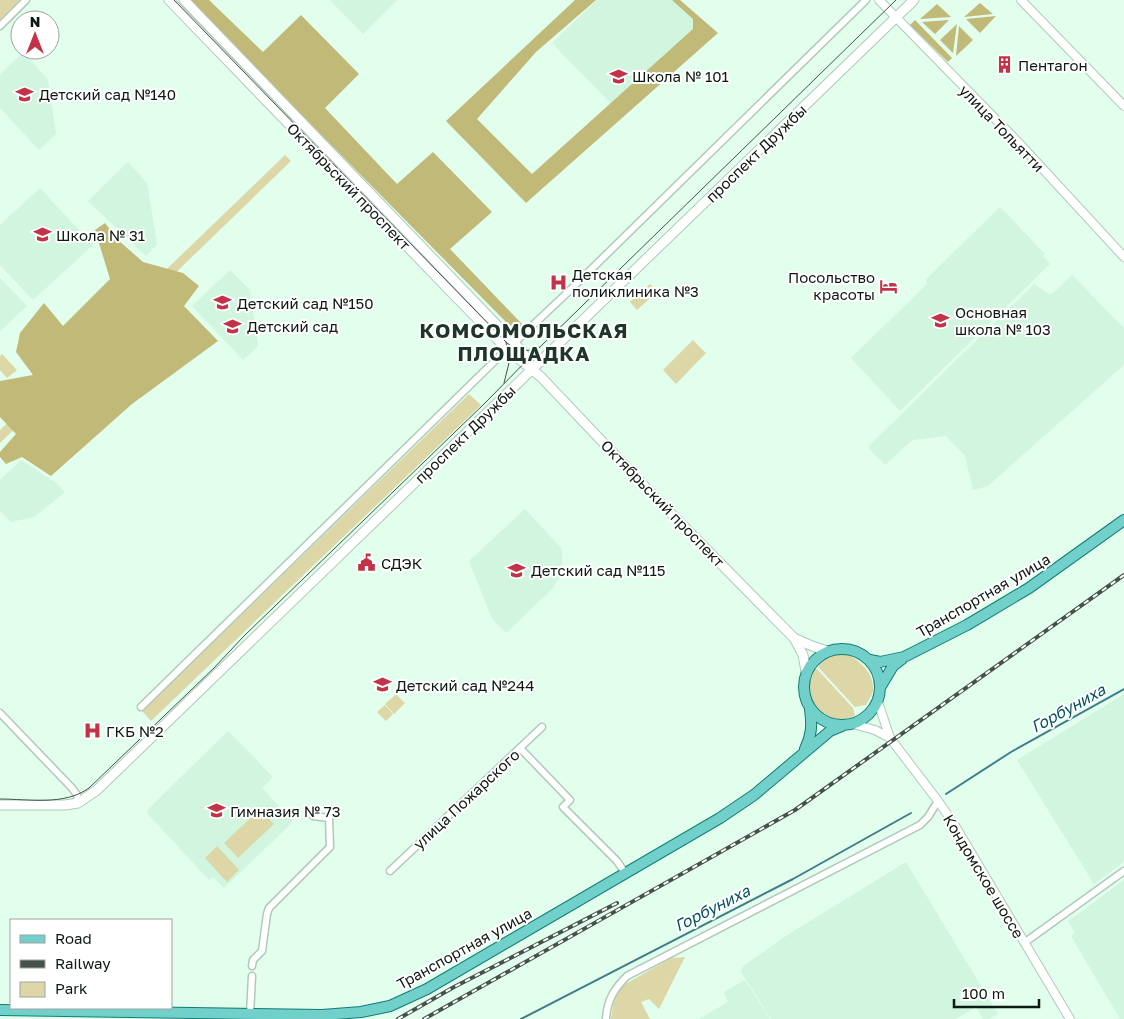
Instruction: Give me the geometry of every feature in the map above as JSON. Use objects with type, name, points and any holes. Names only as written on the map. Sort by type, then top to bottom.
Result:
[{"type":"main road","name":"Октябрьский проспект","points":[[169,0],[511,346],[526,357],[532,368],[665,508],[794,638],[803,655],[806,671]]},
{"type":"main road","name":"Октябрьский проспект","points":[[184,0],[511,346]]},
{"type":"main road","name":"проспект Дружбы","points":[[78,803],[97,790],[914,0]]},
{"type":"main road","name":"Транспортная улица","points":[[880,687],[893,666],[904,657],[967,625],[1029,588],[1124,520]]},
{"type":"main road","name":"Октябрьский проспект","points":[[794,638],[827,651]]},
{"type":"main road","points":[[838,648],[850,649],[861,653],[870,660],[879,677],[880,687],[878,702],[872,712],[853,724],[842,726],[830,724],[819,718],[810,709],[804,697],[803,684],[806,671],[818,656],[838,648]]},
{"type":"main road","name":"Транспортная улица","points":[[870,660],[880,662],[904,657]]},
{"type":"main road","points":[[804,751],[810,739],[812,726],[810,709]]},
{"type":"main road","name":"Транспортная улица","points":[[0,1010],[322,1015],[361,1012],[390,1006],[427,989],[734,809],[830,731],[842,726]]},
{"type":"main road","points":[[0,805],[52,806],[78,803]]},
{"type":"street","points":[[0,26],[26,0]]},
{"type":"street","points":[[141,707],[511,346],[588,274],[866,0]]},
{"type":"street","name":"улица Тольятти","points":[[879,0],[1018,142],[1124,257]]},
{"type":"street","points":[[1021,0],[1124,106]]},
{"type":"street","name":"Кондомское шоссе","points":[[878,702],[890,738],[938,800],[974,855],[1070,1019]]},
{"type":"street","points":[[0,713],[66,781],[76,793],[78,803]]},
{"type":"street","name":"Кондомское шоссе","points":[[853,724],[875,730],[890,738]]},
{"type":"street","name":"улица Пожарского","points":[[390,871],[542,727]]},
{"type":"street","points":[[520,748],[570,800],[563,807],[617,861],[625,872]]},
{"type":"street","points":[[606,1019],[606,1010],[611,995],[627,976],[920,825],[928,817],[938,800]]},
{"type":"street","points":[[252,966],[253,960],[262,951],[267,914],[270,908],[330,847],[329,818],[312,816]]},
{"type":"street","points":[[1024,942],[1124,871]]},
{"type":"street","points":[[250,1014],[252,976]]},
{"type":"shaded area","points":[[188,0],[209,0],[263,52],[301,15],[359,74],[325,108],[397,184],[433,152],[492,212],[450,249],[523,325],[518,330],[507,323]]},
{"type":"shaded area","points":[[330,0],[397,0],[363,34]]},
{"type":"shaded area","points":[[575,0],[596,0],[536,52],[477,119],[532,174],[693,29],[693,19],[672,0],[680,0],[718,33],[526,203],[446,121]]},
{"type":"shaded area","name":"Школа № 101","points":[[597,0],[677,0],[703,27],[617,110],[552,43]]},
{"type":"shaded area","points":[[980,3],[993,14],[964,17]]},
{"type":"shaded area","points":[[937,4],[951,17],[920,19]]},
{"type":"shaded area","points":[[996,16],[980,33],[966,19]]},
{"type":"shaded area","points":[[915,20],[952,58],[948,62],[910,25]]},
{"type":"shaded area","points":[[949,20],[935,34],[922,22]]},
{"type":"shaded area","points":[[957,24],[953,53],[940,40]]},
{"type":"shaded area","points":[[959,26],[973,40],[956,56]]},
{"type":"shaded area","name":"Детский сад №140","points":[[15,60],[31,60],[48,80],[56,134],[39,150],[0,108],[0,74]]},
{"type":"shaded area","points":[[128,162],[147,183],[157,244],[146,256],[88,201]]},
{"type":"shaded area","name":"Школа № 31","points":[[40,188],[93,245],[33,300],[0,265],[0,225]]},
{"type":"shaded area","name":"Основная школа № 103","points":[[1000,207],[1045,254],[1043,256],[1050,264],[900,411],[851,358],[927,284],[926,279]]},
{"type":"shaded area","points":[[105,223],[118,240],[143,262],[183,273],[199,286],[184,306],[218,341],[132,404],[51,476],[22,457],[6,464],[0,457],[0,452],[16,434],[0,417],[0,381],[33,375],[16,352],[20,333],[44,303],[63,326],[110,279],[95,230]]},
{"type":"shaded area","name":"Детский сад","points":[[230,270],[250,290],[258,346],[243,360],[192,306]]},
{"type":"shaded area","points":[[1072,275],[1124,328],[1124,365],[988,486],[973,490],[965,456],[946,436],[912,440],[885,465],[868,447],[1034,284],[1049,294],[1053,293]]},
{"type":"shaded area","points":[[0,278],[27,306],[0,331]]},
{"type":"shaded area","points":[[21,460],[55,482],[65,492],[34,517],[11,522],[0,511],[0,480]]},
{"type":"shaded area","name":"Детский сад №115","points":[[525,509],[562,549],[562,562],[559,578],[553,588],[506,633],[492,619],[469,561]]},
{"type":"shaded area","points":[[1124,694],[1124,862],[1094,884],[1017,760]]},
{"type":"shaded area","name":"Гимназия № 73","points":[[228,731],[273,777],[262,788],[292,820],[290,825],[224,888],[213,877],[209,880],[147,813],[148,809]]},
{"type":"shaded area","points":[[906,862],[998,1014],[989,1019],[983,1019],[976,1007],[956,1019],[771,1019],[741,972],[743,966],[789,934]]},
{"type":"shaded area","points":[[1124,880],[1124,1019],[1120,1019],[1071,936],[1075,933],[1068,921]]},
{"type":"shaded area","points":[[745,980],[770,1019],[699,1019],[728,1002],[724,992]]},
{"type":"green space","points":[[0,0],[22,0],[10,10],[0,21]]},
{"type":"green space","points":[[285,155],[291,161],[0,443],[0,430]]},
{"type":"green space","points":[[650,284],[657,292],[647,301],[640,293]]},
{"type":"green space","points":[[639,294],[647,301],[637,310],[630,302]]},
{"type":"green space","points":[[693,340],[706,353],[676,384],[663,370]]},
{"type":"green space","points":[[2,354],[17,370],[7,378],[0,370],[0,356]]},
{"type":"green space","points":[[469,394],[481,405],[151,721],[142,711]]},
{"type":"green space","points":[[842,652],[859,662],[871,678],[873,691],[866,705],[855,707],[819,668],[819,659]]},
{"type":"green space","points":[[811,669],[817,669],[853,708],[855,716],[844,720],[832,720],[817,713],[809,700],[807,684]]},
{"type":"green space","points":[[396,694],[405,703],[394,714],[385,704]]},
{"type":"green space","points":[[385,705],[393,714],[386,721],[377,712]]},
{"type":"green space","points":[[260,809],[274,824],[238,858],[224,843]]},
{"type":"green space","points":[[217,846],[239,870],[227,882],[205,858]]},
{"type":"green space","points":[[685,957],[659,1009],[649,999],[641,1002],[650,1019],[611,1019],[614,998],[622,986],[671,958]]},
{"type":"waterway","name":"Горбуниха","points":[[946,794],[1011,752],[1124,689]]},
{"type":"waterway","name":"Горбуниха","points":[[521,1019],[793,879],[911,813]]},
{"type":"tram line","points":[[174,0],[507,343],[522,350],[539,347]]},
{"type":"tram line","points":[[0,799],[58,799],[79,794],[89,788],[896,0]]},
{"type":"tram line","points":[[504,383],[509,363],[506,342]]},
{"type":"railway","points":[[424,1019],[795,810],[1124,575]]},
{"type":"railway","points":[[398,1019],[454,987],[617,903]]},
{"type":"place","name":"Пентагон","points":[[1004,65]]},
{"type":"place","name":"Школа № 101","points":[[618,76]]},
{"type":"place","name":"Детский сад №140","points":[[25,94]]},
{"type":"place","name":"Школа № 31","points":[[42,235]]},
{"type":"place","name":"Детская поликлиника №3","points":[[558,283]]},
{"type":"place","name":"Посольство красоты","points":[[889,286]]},
{"type":"place","name":"Детский сад №150","points":[[223,303]]},
{"type":"place","name":"Основная школа № 103","points":[[941,321]]},
{"type":"place","name":"Детский сад","points":[[233,326]]},
{"type":"place","name":"СДЭК","points":[[367,563]]},
{"type":"place","name":"Детский сад №115","points":[[517,570]]},
{"type":"place","name":"Детский сад №244","points":[[382,685]]},
{"type":"place","name":"ГКБ №2","points":[[92,731]]},
{"type":"place","name":"Гимназия № 73","points":[[216,811]]},
{"type":"district","name":"КОМСОМОЛЬСКАЯ ПЛОЩАДКА","points":[[524,342]]}]
